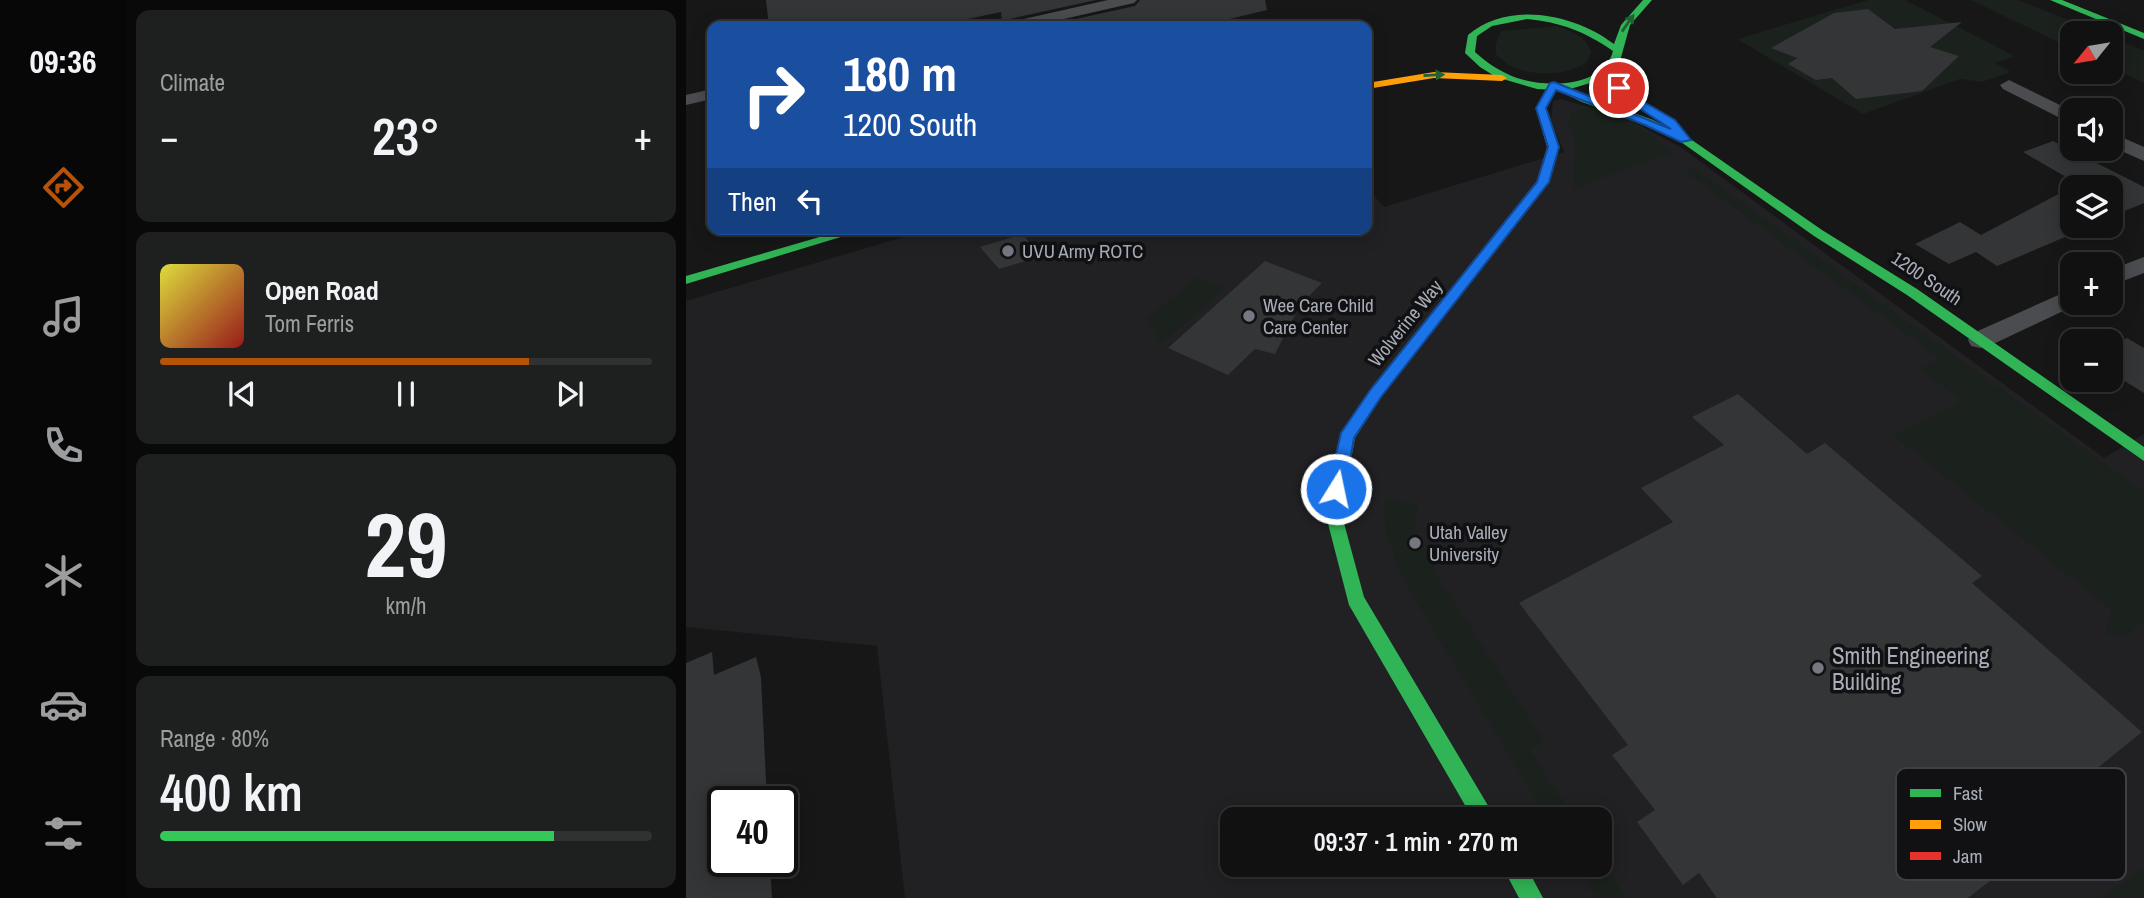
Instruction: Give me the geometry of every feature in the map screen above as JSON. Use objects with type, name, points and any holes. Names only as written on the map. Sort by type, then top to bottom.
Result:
[{"type":"street","points":[[1034,21],[1129,0]]},
{"type":"street","points":[[1372,85],[1434,75],[1503,85],[1554,85],[1614,75],[1617,50],[1625,24],[1648,0]]},
{"type":"street","points":[[2054,0],[2144,36]]},
{"type":"street","points":[[1514,2],[1589,29],[1617,50]]},
{"type":"street","points":[[1486,7],[1470,53],[1503,85]]},
{"type":"street","points":[[1452,48],[1476,32],[1506,18],[1589,13]]},
{"type":"street","points":[[1372,77],[1433,58]]},
{"type":"street","name":"1200 South","points":[[1554,85],[1576,96],[1649,122],[1685,140],[2144,455]]},
{"type":"street","name":"Wolverine Way","points":[[1479,807],[1355,599],[1334,512],[1347,437],[1376,393],[1536,194],[1553,147],[1541,108],[1554,85]]},
{"type":"street","points":[[2009,85],[2060,112]]},
{"type":"street","points":[[686,100],[707,95]]},
{"type":"street","name":"1200 South","points":[[1628,97],[1671,122],[1685,140]]},
{"type":"street","points":[[1531,129],[1547,167]]},
{"type":"street","points":[[2123,144],[2144,155]]},
{"type":"street","points":[[686,280],[840,235]]},
{"type":"street","points":[[2123,273],[2144,264]]},
{"type":"street","points":[[1980,340],[2060,303]]},
{"type":"street","points":[[1520,877],[1532,898]]},
{"type":"shaded area","points":[[1868,0],[1905,0],[2015,56],[1995,63],[2011,72],[1982,82],[1960,79],[1863,114],[1737,39]]},
{"type":"shaded area","points":[[1971,0],[2018,0],[2071,21],[2060,21],[2060,43]]},
{"type":"shaded area","points":[[1557,26],[1578,35],[1586,42],[1591,52],[1587,62],[1577,68],[1553,73],[1527,72],[1504,62],[1496,54],[1496,43],[1501,31]]},
{"type":"shaded area","points":[[2123,42],[2144,51],[2144,83],[2123,73]]},
{"type":"shaded area","name":"Utah Valley University","points":[[1560,99],[1624,117],[1682,148],[2104,458],[2144,434],[2144,898],[905,898],[877,646],[686,627],[686,301],[911,235],[1372,235],[1372,194],[1384,207],[1564,152],[1551,120],[1553,101]]},
{"type":"shaded area","points":[[1593,107],[1620,113],[1673,152],[1574,188],[1575,140],[1568,123],[1572,112]]},
{"type":"shaded area","points":[[1694,168],[2144,492],[2144,621],[2122,638],[2106,632],[2112,610],[1893,435],[1958,403],[1956,396],[1920,369],[1940,358],[1685,171]]},
{"type":"shaded area","points":[[1197,277],[1226,288],[1161,344],[1147,318]]},
{"type":"shaded area","points":[[1384,499],[1417,505],[1415,528],[1441,582],[1544,741],[1530,750],[1566,807],[1541,807],[1402,578],[1386,532]]},
{"type":"shaded area","points":[[2144,868],[2144,898],[2099,898]]},
{"type":"shaded area","points":[[1612,875],[1627,898],[1596,898],[1583,877]]},
{"type":"building","points":[[766,0],[1096,0],[1004,21],[1002,21],[1001,12],[959,21],[768,21]]},
{"type":"building","points":[[1140,0],[1265,0],[1267,10],[1221,21],[1067,21],[1135,6]]},
{"type":"building","points":[[1868,9],[1895,29],[1962,22],[1930,47],[1959,56],[1922,91],[1856,99],[1832,78],[1816,80],[1788,64],[1797,58],[1771,48],[1834,13]]},
{"type":"building","points":[[2053,141],[2060,145],[2060,161],[2093,161],[2120,175],[2063,175],[2023,152]]},
{"type":"building","points":[[2123,176],[2144,187],[2144,203],[2123,212]]},
{"type":"building","points":[[2060,193],[2060,238],[2063,238],[1997,266],[1976,252],[1949,264],[1915,244],[1960,222],[1981,235]]},
{"type":"building","points":[[1024,235],[1039,257],[999,269],[980,247]]},
{"type":"building","name":"Wee Care Child Care Center","points":[[1265,261],[1322,283],[1300,305],[1275,354],[1255,349],[1228,375],[1168,348]]},
{"type":"building","points":[[2127,338],[2144,348],[2144,393],[2123,380],[2123,340]]},
{"type":"building","name":"Smith Engineering Building","points":[[1738,394],[1807,454],[1825,443],[1982,576],[1972,583],[2142,732],[2097,768],[1896,768],[1896,880],[1990,881],[1968,898],[1717,898],[1699,873],[1683,885],[1637,822],[1655,810],[1612,755],[1628,745],[1519,603],[1673,522],[1641,488],[1724,445],[1692,417]]},
{"type":"building","points":[[712,652],[714,675],[756,657],[761,677],[766,786],[707,786],[707,877],[771,877],[772,898],[686,898],[686,663]]},
{"type":"traffic: fast","points":[[1617,50],[1602,39],[1566,22],[1527,16],[1507,18],[1489,24],[1473,35],[1470,53],[1483,65],[1517,82],[1537,86],[1576,85],[1594,79],[1613,65],[1623,29],[1648,0]]},
{"type":"traffic: fast","points":[[2054,0],[2144,36]]},
{"type":"traffic: fast","points":[[1554,85],[1586,100],[1649,122],[1685,140],[1818,233],[1912,292],[2144,455]]},
{"type":"traffic: fast","points":[[686,280],[840,235]]},
{"type":"traffic: fast","points":[[1478,807],[1355,599],[1333,512],[1347,437],[1376,393],[1491,248]]},
{"type":"traffic: fast","points":[[1520,877],[1532,898]]},
{"type":"traffic: slow","points":[[1372,85],[1434,75],[1502,78]]},
{"type":"traffic: jam","points":[[1491,248],[1543,182],[1553,147],[1541,109],[1554,85]]},
{"type":"place","name":"UVU Army ROTC","points":[[1008,251]]},
{"type":"place","name":"Wee Care Child Care Center","points":[[1249,316]]},
{"type":"place","name":"Utah Valley University","points":[[1415,543]]},
{"type":"place","name":"Smith Engineering Building","points":[[1818,668]]},
{"type":"route","points":[[1336,489],[1347,437],[1376,393],[1543,182],[1553,147],[1550,131],[1542,119],[1541,108],[1554,85],[1576,96],[1649,122],[1685,140],[1671,122],[1628,97],[1619,88]]}]
